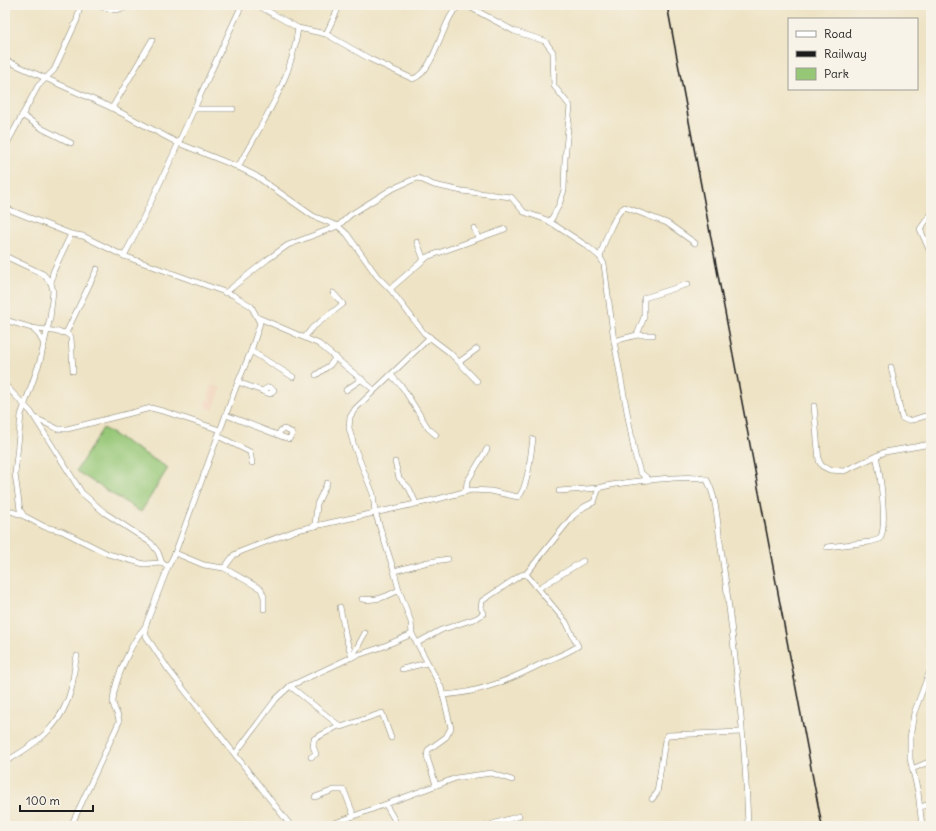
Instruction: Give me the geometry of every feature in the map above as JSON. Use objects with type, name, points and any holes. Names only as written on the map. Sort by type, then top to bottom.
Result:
[{"type":"street","points":[[5,147],[38,86],[47,79],[61,57],[77,20],[80,5]]},
{"type":"street","points":[[95,5],[116,10],[134,5]]},
{"type":"street","points":[[124,256],[154,198],[193,108],[242,5]]},
{"type":"street","points":[[257,5],[298,28],[326,34],[376,62],[413,79],[419,76],[426,66],[438,46],[455,9],[461,5]]},
{"type":"street","points":[[326,34],[337,11],[338,5]]},
{"type":"street","points":[[466,5],[514,31],[545,41],[553,52],[554,86],[570,106],[565,159],[564,190],[559,205],[550,222]]},
{"type":"street","points":[[238,167],[277,100],[296,49],[298,28]]},
{"type":"street","points":[[112,108],[152,40]]},
{"type":"street","points":[[5,60],[112,108],[178,143],[238,167],[256,176],[313,216],[338,226],[347,234],[377,276],[390,289],[424,333],[443,347],[477,381]]},
{"type":"street","points":[[193,108],[233,110]]},
{"type":"street","points":[[22,115],[43,129],[71,143]]},
{"type":"street","points":[[225,292],[268,258],[288,245],[338,226],[350,215],[390,190],[418,178],[434,185],[462,191],[511,197],[524,212],[550,222],[600,256],[604,264],[614,341],[638,468],[643,476],[648,479]]},
{"type":"street","points":[[600,256],[615,219],[622,208],[625,207],[667,223],[695,243]]},
{"type":"street","points":[[5,208],[71,234],[83,236],[124,256],[225,292],[251,306],[259,318],[260,323],[251,351],[238,382],[175,553],[168,567],[145,627],[134,642],[114,695],[113,705],[118,714],[119,722],[71,826]]},
{"type":"street","points":[[931,214],[920,229],[931,254]]},
{"type":"street","points":[[474,228],[478,238]]},
{"type":"street","points":[[390,289],[424,260],[441,251],[505,229]]},
{"type":"street","points":[[24,516],[19,507],[14,474],[21,416],[39,365],[44,345],[52,298],[51,283],[53,272],[71,234]]},
{"type":"street","points":[[417,242],[424,260]]},
{"type":"street","points":[[5,256],[43,274],[51,283]]},
{"type":"street","points":[[66,333],[70,328],[97,268]]},
{"type":"street","points":[[43,274],[53,272]]},
{"type":"street","points":[[637,335],[644,317],[644,298],[688,284]]},
{"type":"street","points":[[305,337],[312,328],[343,304],[332,294]]},
{"type":"street","points":[[259,318],[318,344],[336,357],[374,390]]},
{"type":"street","points":[[5,320],[32,328],[66,333],[71,337],[73,371]]},
{"type":"street","points":[[32,328],[39,335],[44,345]]},
{"type":"street","points":[[614,341],[637,335],[653,335]]},
{"type":"street","points":[[430,337],[355,409],[350,417],[349,428],[354,446],[372,494],[375,512],[399,590],[411,622],[412,634],[427,662],[435,673],[443,695],[451,728],[446,737],[432,747],[427,757],[436,784]]},
{"type":"street","points":[[459,362],[477,349]]},
{"type":"street","points":[[251,351],[293,377]]},
{"type":"street","points":[[316,375],[330,365],[336,357]]},
{"type":"street","points":[[891,366],[902,418],[909,421],[927,415],[931,416]]},
{"type":"street","points":[[391,375],[404,388],[428,428],[436,435]]},
{"type":"street","points":[[346,390],[362,379]]},
{"type":"street","points":[[238,382],[262,391]]},
{"type":"street","points":[[5,385],[36,419],[82,493],[105,512],[152,544],[158,552],[162,563],[168,567]]},
{"type":"street","points":[[814,406],[819,460],[822,466],[835,472],[844,471],[876,456],[931,444]]},
{"type":"street","points":[[36,419],[50,426],[67,429],[151,408],[166,412],[219,433],[250,452],[252,463]]},
{"type":"street","points":[[226,415],[278,435]]},
{"type":"street","points":[[224,568],[234,555],[242,551],[277,536],[315,526],[466,491],[491,491],[518,497],[522,495],[533,439]]},
{"type":"street","points":[[466,491],[468,482],[487,449]]},
{"type":"street","points":[[827,547],[876,541],[882,537],[882,496],[876,456]]},
{"type":"street","points":[[396,462],[399,478],[409,488],[416,503]]},
{"type":"street","points":[[559,491],[599,488],[648,479],[703,478],[707,480],[712,491],[717,510],[732,622],[746,780],[748,826]]},
{"type":"street","points":[[315,526],[317,504],[327,483]]},
{"type":"street","points":[[417,643],[441,630],[477,618],[484,614],[481,608],[482,601],[491,593],[521,575],[526,574],[573,516],[584,507],[594,502],[599,488]]},
{"type":"street","points":[[5,509],[24,516],[46,527],[62,531],[108,554],[144,564],[162,563]]},
{"type":"street","points":[[175,553],[204,565],[224,568],[261,589],[264,597],[264,609]]},
{"type":"street","points":[[394,571],[428,562],[448,559]]},
{"type":"street","points":[[539,588],[583,561]]},
{"type":"street","points":[[443,695],[498,685],[578,646],[569,626],[526,574]]},
{"type":"street","points":[[362,598],[372,600],[386,597],[399,590]]},
{"type":"street","points":[[340,607],[346,638],[352,657]]},
{"type":"street","points":[[145,627],[146,636],[157,654],[192,702],[291,826]]},
{"type":"street","points":[[352,657],[365,633]]},
{"type":"street","points":[[235,754],[276,699],[290,686],[352,657],[382,647],[412,634]]},
{"type":"street","points":[[5,762],[25,751],[42,738],[62,715],[72,686],[73,669],[77,656]]},
{"type":"street","points":[[402,669],[427,662]]},
{"type":"street","points":[[922,826],[920,807],[912,769],[910,751],[911,730],[914,713],[931,668]]},
{"type":"street","points":[[290,686],[338,726]]},
{"type":"street","points":[[311,757],[316,754],[313,746],[314,739],[338,726],[341,727],[382,713],[391,738]]},
{"type":"street","points":[[652,799],[657,793],[665,740],[668,735],[742,732]]},
{"type":"street","points":[[912,769],[931,761]]},
{"type":"street","points":[[327,826],[386,805],[436,784],[456,778],[491,774],[512,780]]},
{"type":"street","points":[[315,797],[334,790],[344,790],[354,816]]},
{"type":"street","points":[[920,807],[931,804]]},
{"type":"street","points":[[386,805],[398,826]]},
{"type":"street","points":[[486,826],[519,816]]},
{"type":"shaded area","points":[[212,385],[221,388],[213,410],[206,407],[205,404],[207,399],[210,400],[210,397],[208,397]]},
{"type":"green space","points":[[103,428],[168,468],[141,512],[76,471]]},
{"type":"railway","points":[[667,5],[822,826]]}]
